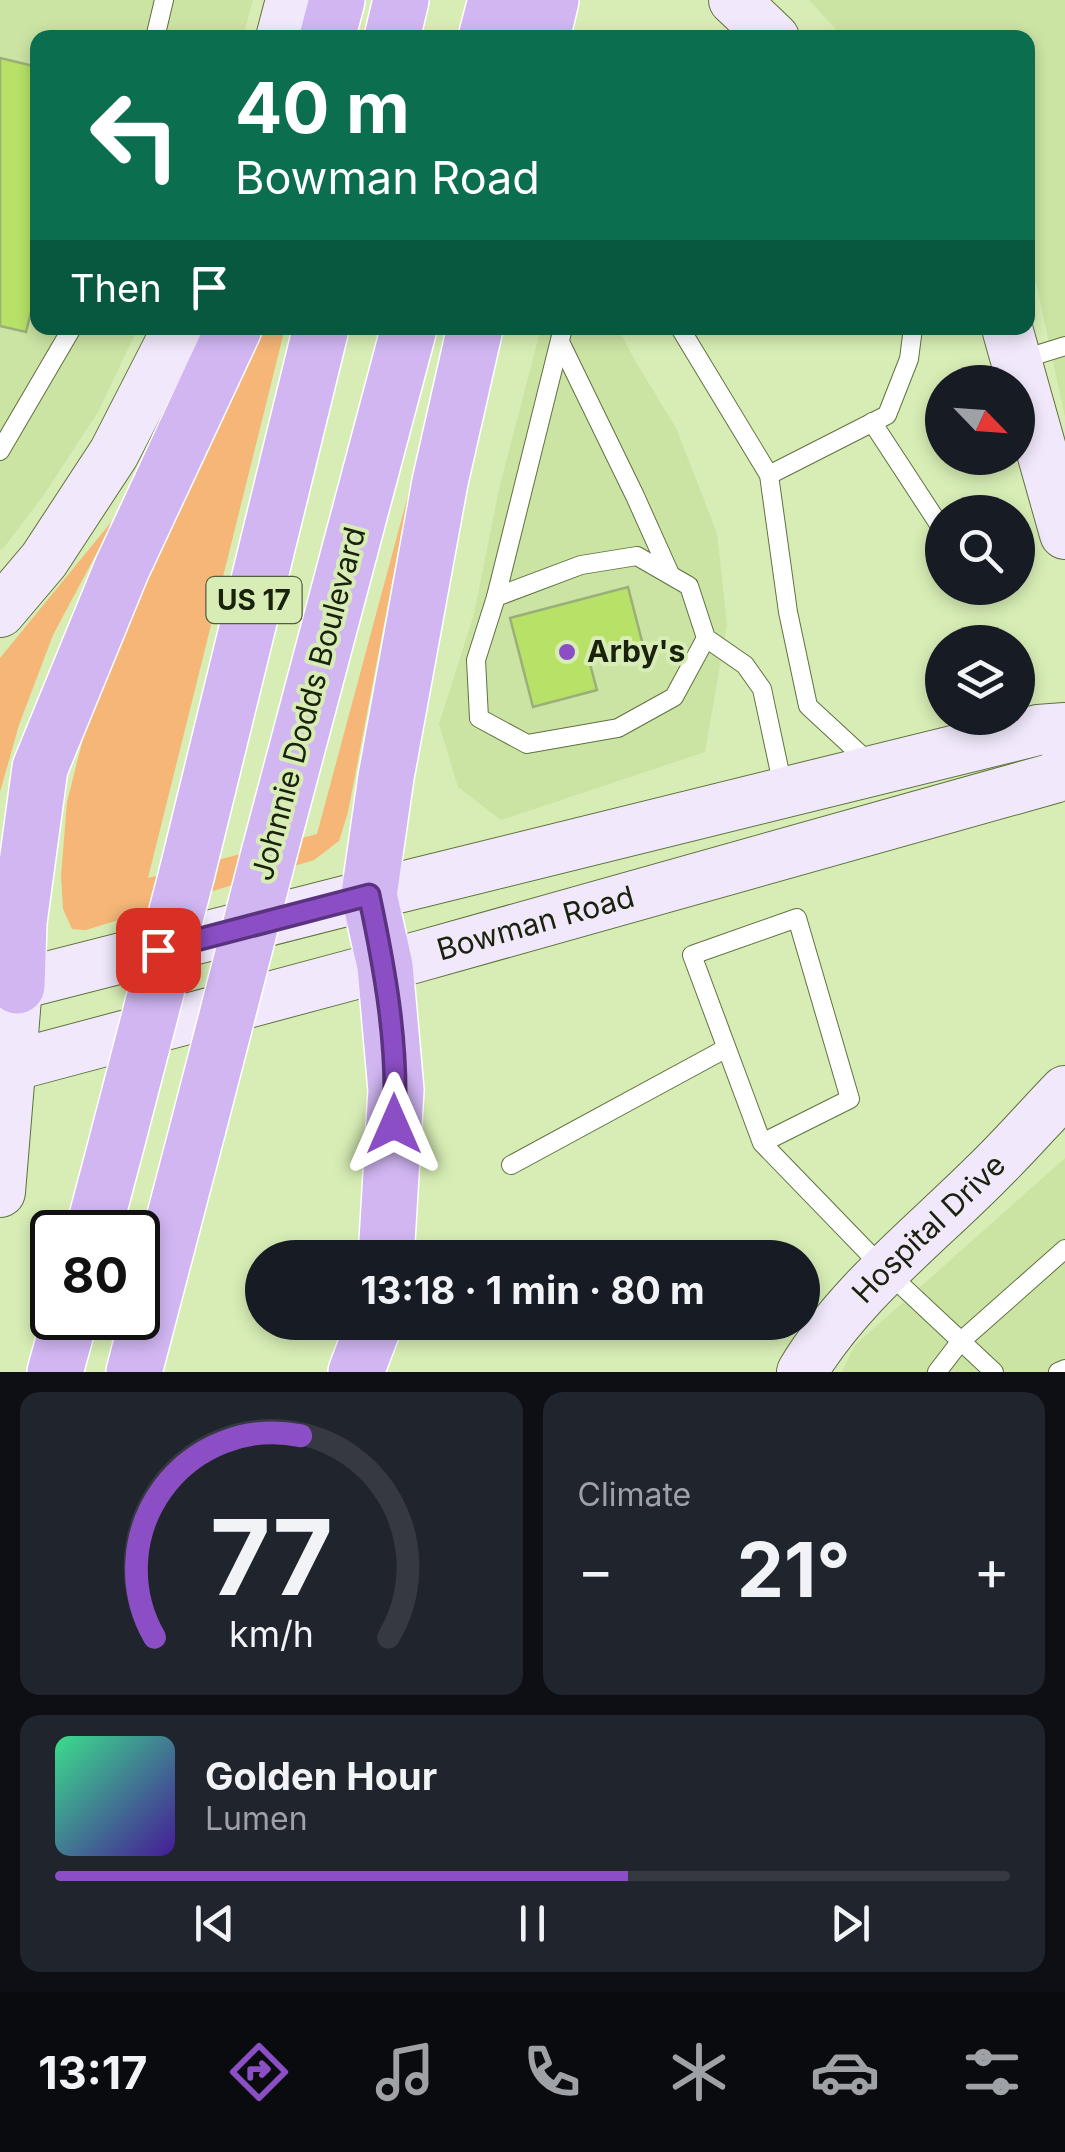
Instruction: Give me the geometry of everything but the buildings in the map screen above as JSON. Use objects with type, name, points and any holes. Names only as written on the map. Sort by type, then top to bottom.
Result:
[{"type":"highway","points":[[329,30],[336,0]]},
{"type":"highway","points":[[394,30],[401,0]]},
{"type":"highway","points":[[488,30],[496,0]]},
{"type":"highway","points":[[544,30],[551,0]]},
{"type":"highway","points":[[8,988],[40,768],[122,568],[231,335]]},
{"type":"highway","name":"US 17","points":[[98,1210],[187,874],[319,335]]},
{"type":"highway","name":"Johnnie Dodds Boulevard","points":[[134,1372],[407,335]]},
{"type":"highway","points":[[387,1240],[396,1090],[384,966],[369,895],[386,777],[440,482],[473,335]]},
{"type":"highway","points":[[55,1372],[64,1340]]},
{"type":"highway","points":[[356,1372],[368,1340]]},
{"type":"main road","points":[[283,30],[291,0]]},
{"type":"main road","points":[[734,0],[764,30]]},
{"type":"main road","points":[[0,612],[44,560],[114,453],[174,335]]},
{"type":"main road","points":[[1012,344],[1065,534]]},
{"type":"main road","points":[[0,1192],[8,988],[877,769],[1038,730],[1065,728]]},
{"type":"main road","name":"Bowman Road","points":[[5,1068],[1054,778],[1065,768]]},
{"type":"main road","name":"Hospital Drive","points":[[802,1372],[816,1348],[885,1270],[987,1174],[1065,1092]]},
{"type":"lane","points":[[157,30],[164,0]]},
{"type":"lane","points":[[0,452],[68,335]]},
{"type":"lane","points":[[561,335],[670,575]]},
{"type":"lane","points":[[561,335],[496,597],[476,660],[480,718],[526,744],[618,728],[674,697],[706,638]]},
{"type":"lane","points":[[684,335],[769,475],[788,612],[808,706],[877,769]]},
{"type":"lane","points":[[769,475],[887,414],[909,359],[911,335]]},
{"type":"lane","points":[[1012,344],[1065,346]]},
{"type":"lane","points":[[872,422],[925,503]]},
{"type":"lane","points":[[496,597],[581,565],[637,556],[689,586],[706,638],[745,664],[762,689],[784,793]]},
{"type":"lane","points":[[762,1143],[850,1099],[796,918],[692,954],[762,1143],[885,1270],[994,1372]]},
{"type":"lane","points":[[510,1165],[726,1049]]},
{"type":"lane","points":[[936,1372],[960,1342],[1065,1250]]},
{"type":"shaded area","points":[[0,0],[253,0],[245,30],[30,30],[30,335],[135,335],[98,412],[43,496],[0,549]]},
{"type":"shaded area","points":[[809,0],[1065,0],[1065,417],[1035,283],[1035,30],[837,30]]},
{"type":"shaded area","points":[[260,335],[283,335],[148,878],[317,834],[411,484],[348,812],[339,841],[314,860],[86,930],[72,929],[63,909],[61,876],[67,802],[107,660]]},
{"type":"shaded area","points":[[539,335],[622,335],[676,428],[717,533],[727,625],[705,752],[501,820],[458,787],[439,724],[474,614],[499,489]]},
{"type":"shaded area","points":[[117,515],[53,635],[19,725],[0,792],[0,658]]},
{"type":"shaded area","points":[[1065,1158],[1065,1372],[842,1372],[855,1345]]},
{"type":"place","name":"Arby's","points":[[567,652]]},
{"type":"route","points":[[158,950],[369,895],[384,966],[396,1090],[394,1124]]}]
